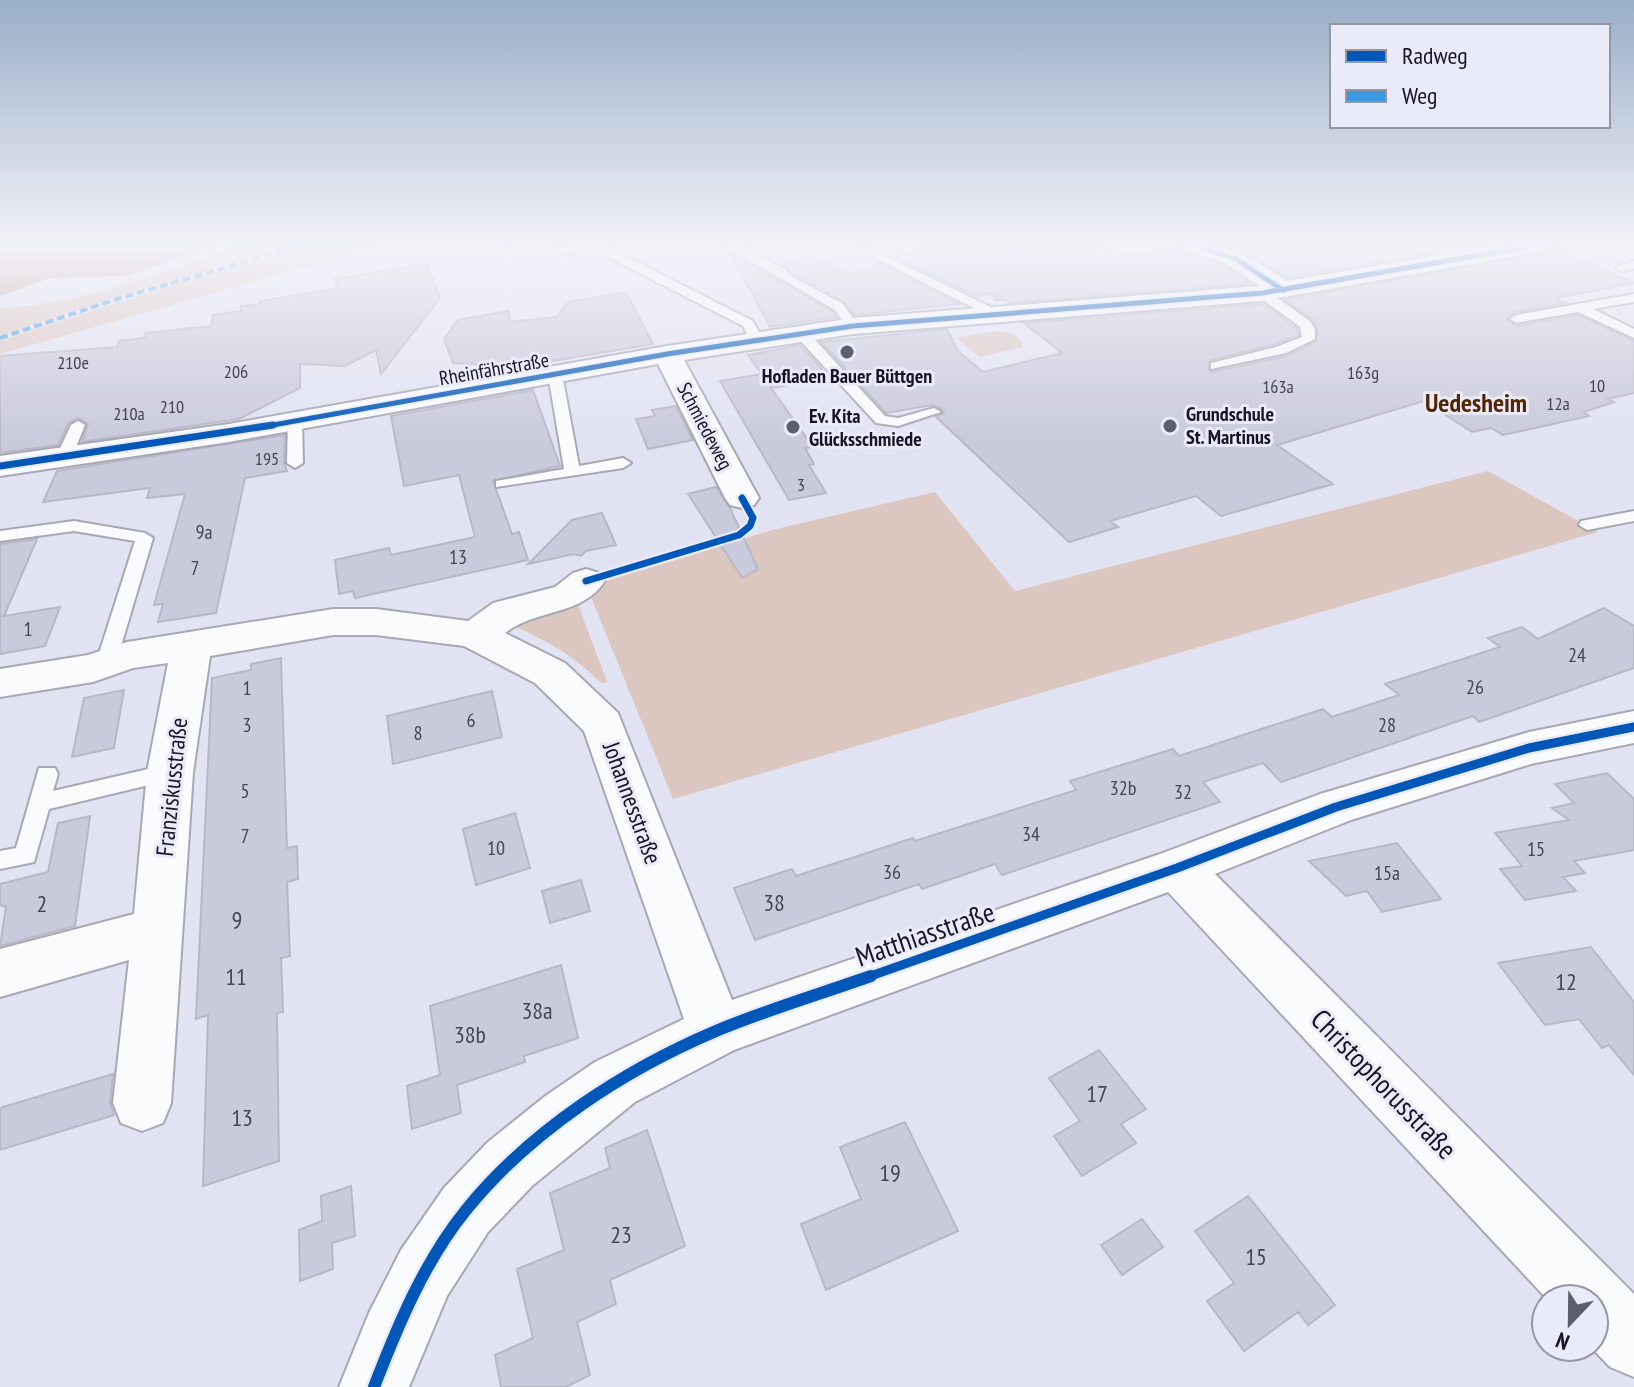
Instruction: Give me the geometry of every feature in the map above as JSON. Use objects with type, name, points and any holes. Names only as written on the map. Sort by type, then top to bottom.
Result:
[{"type":"street","name":"Rheinfährstraße","points":[[1,467],[295,421],[801,333],[1059,309]]},
{"type":"street","name":"Schmiedeweg","points":[[667,354],[742,498]]},
{"type":"street","points":[[475,636],[507,612],[577,588]]},
{"type":"street","name":"Johannesstraße","points":[[0,683],[106,663],[127,656],[357,621],[475,636],[526,658],[550,673],[603,724],[716,1031]]},
{"type":"street","name":"Franziskusstraße","points":[[142,1103],[170,772],[191,646]]},
{"type":"street","name":"Matthiasstraße","points":[[374,1387],[424,1273],[466,1210],[510,1164],[565,1118],[615,1082],[716,1031],[1177,868],[1336,807],[1529,748],[1634,727]]},
{"type":"street","name":"Christophorusstraße","points":[[1177,868],[1577,1283]]},
{"type":"street","points":[[0,973],[158,930]]},
{"type":"street","name":"Christophorusstraße","points":[[1610,1318],[1634,1343]]},
{"type":"lane","points":[[719,309],[748,324],[756,340]]},
{"type":"lane","points":[[840,309],[853,326]]},
{"type":"lane","points":[[984,309],[995,314]]},
{"type":"lane","points":[[1216,366],[1281,350],[1308,339],[1309,330],[1290,309]]},
{"type":"lane","points":[[1516,319],[1576,309]]},
{"type":"lane","points":[[1582,309],[1634,334]]},
{"type":"lane","points":[[801,333],[881,420],[898,422],[934,412]]},
{"type":"lane","points":[[555,374],[572,472]]},
{"type":"lane","points":[[295,421],[295,463]]},
{"type":"lane","points":[[64,457],[78,425]]},
{"type":"lane","points":[[502,484],[623,463]]},
{"type":"lane","points":[[1587,525],[1634,516]]},
{"type":"lane","points":[[0,536],[74,526],[145,538],[106,663]]},
{"type":"lane","points":[[40,803],[170,772]]},
{"type":"lane","points":[[0,860],[26,855],[47,774]]},
{"type":"shaded area","points":[[0,309],[80,309],[0,336]]},
{"type":"shaded area","points":[[99,309],[159,309],[0,354],[0,341]]},
{"type":"shaded area","points":[[996,331],[1011,333],[1023,342],[1023,347],[980,357],[957,338]]},
{"type":"shaded area","points":[[1488,471],[1598,532],[673,799],[587,587],[772,530],[935,492],[1015,591]]},
{"type":"shaded area","points":[[577,602],[607,682],[601,683],[557,648],[506,623]]},
{"type":"building","points":[[432,309],[381,374],[376,350],[345,366],[300,364],[300,388],[239,419],[82,442],[88,424],[77,418],[68,424],[58,445],[0,453],[0,356],[117,347],[119,341],[144,338],[146,333],[212,326],[213,315],[241,311]]},
{"type":"building","points":[[563,309],[635,309],[653,344],[523,366],[453,363],[444,339],[458,320],[508,311],[510,322],[556,317]]},
{"type":"building","points":[[760,309],[827,309],[836,317],[770,327]]},
{"type":"building","points":[[850,309],[914,309],[855,315]]},
{"type":"building","points":[[1204,309],[1270,309],[1297,329],[1299,335],[1275,344],[1210,360],[1208,369],[1212,372],[1287,356],[1316,342],[1318,330],[1313,320],[1297,309],[1533,309],[1515,312],[1507,320],[1517,326],[1578,315],[1634,341],[1634,393],[1608,399],[1614,402],[1584,412],[1589,416],[1503,435],[1491,428],[1472,432],[1424,401],[1277,445],[1333,484],[1221,516],[1196,496],[1110,521],[1118,527],[1069,542],[936,417],[944,413],[942,409],[933,405],[886,413],[821,342],[947,329],[958,351],[983,372],[1062,353],[1024,323]]},
{"type":"building","points":[[800,345],[830,378],[772,388],[748,355]]},
{"type":"building","points":[[761,374],[813,447],[805,448],[814,464],[809,465],[826,493],[789,500],[720,381]]},
{"type":"building","points":[[533,390],[560,466],[493,481],[512,534],[519,532],[528,560],[355,598],[353,591],[339,594],[335,560],[389,548],[391,555],[475,537],[459,475],[404,486],[391,416]]},
{"type":"building","points":[[676,406],[693,440],[648,449],[636,419],[655,416],[652,410]]},
{"type":"building","points":[[285,435],[284,463],[287,471],[245,478],[216,613],[158,622],[163,604],[154,605],[185,494],[147,498],[150,488],[43,502],[57,471]]},
{"type":"building","points":[[716,487],[730,508],[758,569],[742,578],[688,494]]},
{"type":"building","points":[[602,513],[616,545],[586,551],[581,556],[574,554],[528,564],[572,520]]},
{"type":"building","points":[[37,539],[4,616],[60,607],[45,646],[0,654],[0,544]]},
{"type":"building","points":[[1604,608],[1634,626],[1634,668],[1479,722],[1473,716],[1281,782],[1263,763],[1203,782],[1220,802],[1002,875],[995,864],[922,889],[919,884],[755,940],[734,888],[792,869],[796,876],[913,838],[915,841],[1076,790],[1070,781],[1173,749],[1179,756],[1323,709],[1332,717],[1399,695],[1385,684],[1500,647],[1488,638],[1522,627],[1538,639]]},
{"type":"building","points":[[281,658],[287,848],[297,846],[298,879],[287,882],[290,956],[281,958],[283,1012],[277,1013],[279,1161],[203,1186],[208,1015],[196,1019],[212,678],[251,670],[251,664]]},
{"type":"building","points":[[124,690],[114,748],[72,757],[84,698]]},
{"type":"building","points":[[492,691],[502,737],[393,764],[387,716]]},
{"type":"building","points":[[1607,773],[1634,799],[1634,850],[1574,861],[1585,873],[1563,877],[1576,891],[1525,900],[1500,869],[1522,866],[1495,833],[1569,820],[1552,808],[1574,803],[1555,784]]},
{"type":"building","points":[[515,813],[530,868],[476,885],[463,829]]},
{"type":"building","points":[[90,816],[75,926],[0,946],[6,907],[0,905],[0,884],[48,872],[58,823]]},
{"type":"building","points":[[1397,843],[1441,899],[1382,912],[1367,891],[1346,896],[1309,861]]},
{"type":"building","points":[[581,880],[590,911],[550,923],[542,891]]},
{"type":"building","points":[[1591,947],[1634,1002],[1634,1075],[1609,1045],[1602,1048],[1579,1019],[1545,1025],[1498,963]]},
{"type":"building","points":[[561,965],[578,1038],[524,1056],[525,1062],[457,1085],[461,1113],[412,1129],[407,1086],[440,1075],[430,1006]]},
{"type":"building","points":[[1099,1050],[1146,1109],[1121,1124],[1136,1143],[1082,1176],[1054,1136],[1080,1121],[1049,1078]]},
{"type":"building","points":[[113,1074],[110,1103],[114,1115],[0,1150],[0,1108]]},
{"type":"building","points":[[905,1122],[958,1231],[826,1290],[801,1224],[861,1199],[840,1147]]},
{"type":"building","points":[[647,1130],[685,1246],[610,1280],[616,1304],[577,1322],[590,1375],[566,1387],[501,1387],[495,1355],[533,1338],[517,1269],[564,1250],[550,1193],[610,1168],[605,1148]]},
{"type":"building","points":[[351,1186],[355,1236],[332,1243],[333,1269],[300,1281],[299,1230],[322,1221],[321,1196]]},
{"type":"building","points":[[1248,1196],[1335,1305],[1308,1325],[1298,1312],[1244,1351],[1207,1301],[1234,1283],[1195,1231]]},
{"type":"building","points":[[1142,1219],[1163,1247],[1122,1275],[1101,1245]]},
{"type":"marked path","points":[[0,338],[88,309]]},
{"type":"cycle path","points":[[0,466],[229,433],[667,354],[853,326],[1067,309]]},
{"type":"cycle path","points":[[586,581],[739,535],[750,526],[753,518],[742,498]]},
{"type":"cycle path","points":[[374,1387],[393,1337],[424,1273],[466,1210],[510,1164],[565,1118],[615,1082],[716,1031],[1177,868],[1336,807],[1529,748],[1634,727]]},
{"type":"place","name":"Hofladen Bauer Büttgen","points":[[847,352]]},
{"type":"place","name":"Grundschule St. Martinus","points":[[1170,426]]},
{"type":"place","name":"Ev. Kita Glücksschmiede","points":[[793,427]]},
{"type":"district","name":"Uedesheim","points":[[1476,403]]}]
